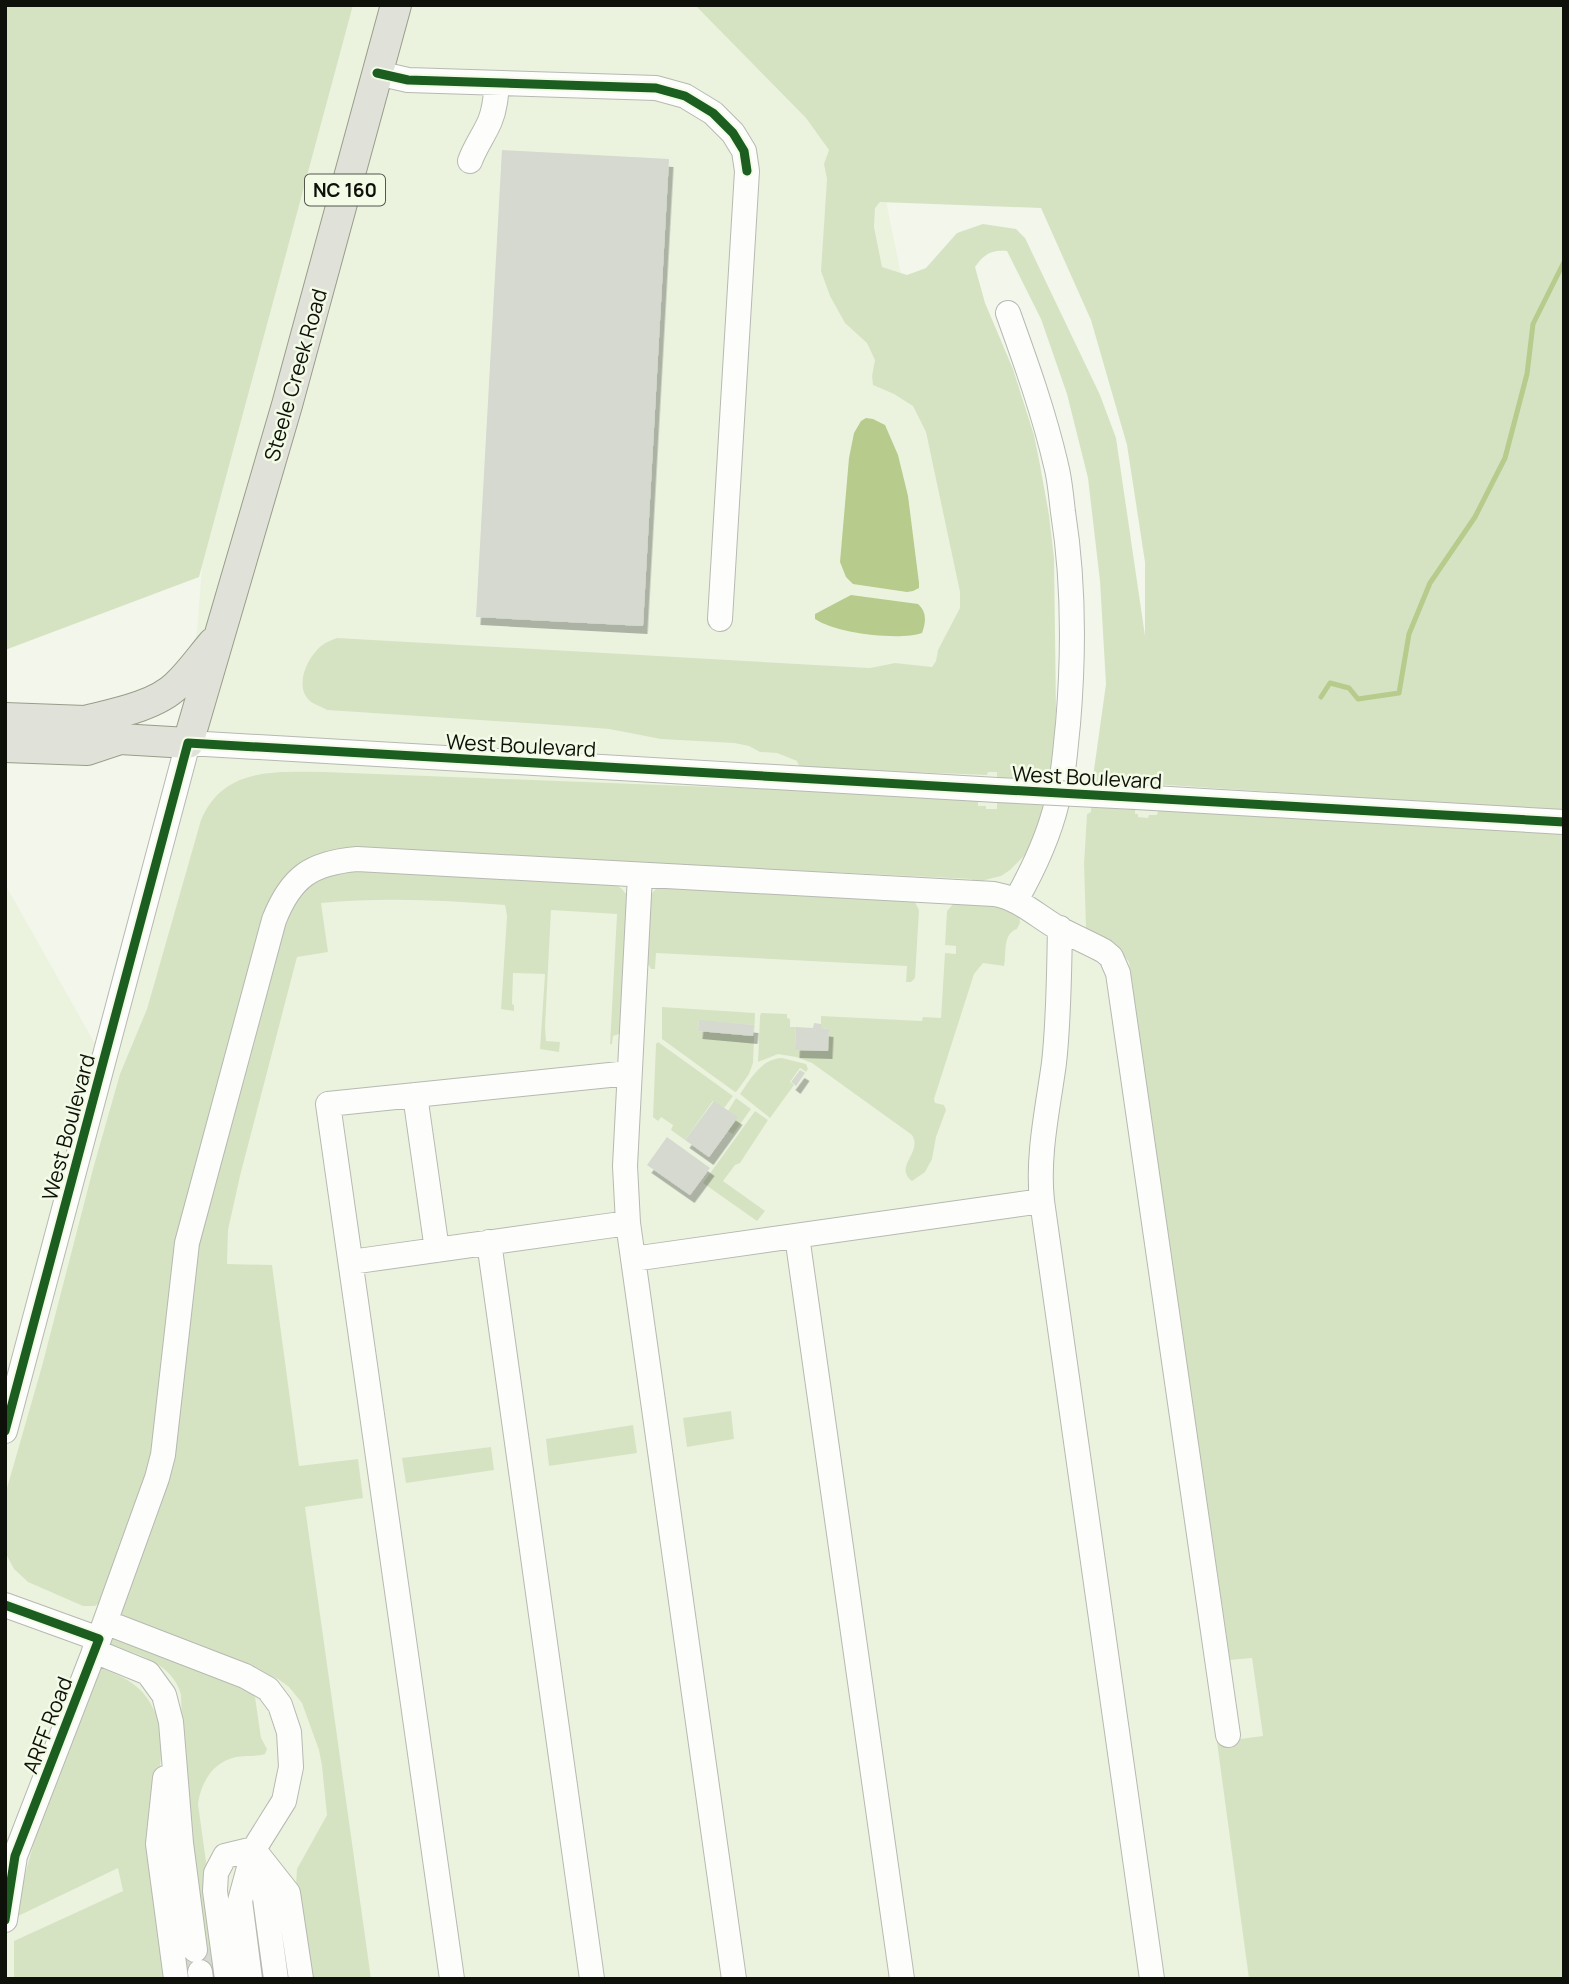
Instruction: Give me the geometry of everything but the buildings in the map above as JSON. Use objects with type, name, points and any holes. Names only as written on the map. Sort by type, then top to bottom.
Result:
[{"type":"main road","name":"Steele Creek Road","points":[[188,743],[287,405],[396,5]]},
{"type":"main road","points":[[5,718],[85,721],[145,704],[176,687],[220,635]]},
{"type":"main road","points":[[85,721],[120,739]]},
{"type":"main road","points":[[5,747],[87,750],[120,739],[188,743]]},
{"type":"street","points":[[377,74],[408,80],[656,88],[685,96],[713,113],[733,133],[744,151],[747,171],[720,619]]},
{"type":"street","points":[[470,161],[491,119],[497,83]]},
{"type":"street","points":[[1008,313],[1035,388],[1057,467],[1067,534],[1072,604],[1071,685],[1063,774],[1050,824],[1016,900],[1059,929],[1104,951],[1116,965],[1121,982],[1228,1735]]},
{"type":"street","name":"West Boulevard","points":[[5,1432],[188,743],[1564,822]]},
{"type":"street","name":"ARFF Road","points":[[5,1920],[15,1856],[100,1638],[158,1478],[166,1432],[187,1243],[274,920],[283,898],[296,881],[313,869],[335,861],[357,859],[994,894],[1016,900]]},
{"type":"street","points":[[640,875],[625,1166],[628,1223],[734,1979]]},
{"type":"street","points":[[1059,929],[1058,1006],[1040,1183],[1152,1979]]},
{"type":"street","points":[[452,1979],[328,1104],[629,1073]]},
{"type":"street","points":[[415,1095],[437,1250]]},
{"type":"street","points":[[633,1259],[1042,1201]]},
{"type":"street","points":[[351,1262],[628,1223]]},
{"type":"street","points":[[797,1236],[902,1979]]},
{"type":"street","points":[[489,1242],[592,1979]]},
{"type":"street","points":[[5,1605],[100,1638],[245,1676],[268,1689],[280,1705],[289,1732],[291,1767],[284,1801],[254,1849],[240,1901],[250,1979]]},
{"type":"street","points":[[100,1638],[148,1673],[164,1695],[171,1722],[193,1970]]},
{"type":"street","points":[[171,1722],[158,1844],[193,1970]]},
{"type":"street","points":[[227,1979],[215,1891],[216,1873],[225,1856],[254,1849]]},
{"type":"street","points":[[254,1849],[252,1898],[263,1979]]},
{"type":"street","points":[[254,1849],[265,1898],[276,1979]]},
{"type":"street","points":[[254,1849],[276,1895],[287,1979]]},
{"type":"street","points":[[254,1849],[288,1893],[301,1979]]},
{"type":"shaded area","points":[[5,5],[353,5],[199,577],[5,650]]},
{"type":"shaded area","points":[[247,5],[846,5],[1005,785],[1564,822],[1564,1979],[5,1979],[5,884],[103,1058],[188,743]]},
{"type":"shaded area","points":[[695,5],[1564,5],[1564,811],[1151,784],[1151,780],[1137,779],[1135,814],[1148,818],[1149,815],[1157,815],[1158,810],[1564,832],[1564,1979],[1249,1979],[1217,1742],[1263,1736],[1252,1658],[1230,1660],[1129,962],[1116,946],[1086,929],[1084,864],[1087,814],[1091,812],[1106,684],[1100,581],[1088,478],[1067,394],[1041,319],[1007,251],[988,254],[975,267],[985,303],[1013,369],[1034,435],[1054,558],[1054,756],[1047,811],[1026,854],[1001,876],[973,883],[972,879],[351,849],[275,891],[151,1463],[99,1603],[95,1606],[83,1606],[28,1582],[14,1569],[5,1552],[5,1495],[120,1074],[147,1009],[201,820],[211,802],[223,790],[237,781],[270,773],[325,772],[918,795],[978,801],[978,806],[997,809],[997,772],[988,772],[987,775],[805,768],[799,766],[797,761],[777,753],[760,752],[734,743],[661,739],[609,729],[327,710],[311,702],[303,689],[304,673],[311,658],[321,646],[337,638],[870,668],[895,663],[932,667],[960,608],[960,592],[926,432],[913,406],[873,385],[875,360],[867,343],[845,323],[830,296],[821,271],[827,179],[824,164],[829,150],[806,118]],"holes":[[[880,202],[1041,208],[1091,320],[1127,445],[1145,562],[1145,636],[1116,438],[1100,395],[1025,238],[1016,229],[983,224],[957,233],[926,268],[907,275],[882,267],[874,227],[875,208]]]},
{"type":"shaded area","points":[[866,418],[885,425],[898,455],[908,496],[919,583],[919,588],[913,591],[853,584],[846,577],[840,562],[849,458],[854,433]]},
{"type":"shaded area","points":[[851,595],[918,604],[925,617],[922,633],[883,636],[851,632],[815,619],[815,614]]},
{"type":"shaded area","points":[[351,869],[615,884],[627,895],[619,1034],[613,1036],[612,1044],[617,914],[551,910],[545,1027],[546,1041],[560,1042],[559,1052],[540,1049],[545,974],[513,973],[514,1011],[501,1009],[507,916],[505,905],[413,900],[321,903],[328,952],[297,957],[240,1176],[228,1230],[227,1264],[272,1265],[299,1466],[358,1459],[363,1498],[305,1507],[371,1979],[310,1979],[295,1899],[297,1869],[327,1815],[319,1750],[302,1703],[289,1687],[278,1679],[118,1615],[193,1264],[289,907],[311,881]]},
{"type":"shaded area","points":[[657,888],[915,902],[919,910],[915,978],[906,982],[907,966],[656,953],[655,969],[651,969],[648,964],[651,894]]},
{"type":"shaded area","points":[[955,902],[1001,904],[1019,914],[1020,923],[1007,939],[1004,966],[983,963],[974,974],[934,1099],[935,1103],[944,1105],[946,1110],[936,1137],[932,1159],[925,1172],[912,1181],[906,1170],[914,1148],[912,1135],[812,1063],[778,1054],[758,1062],[760,1016],[761,1013],[787,1014],[790,1027],[796,1027],[795,1050],[827,1051],[829,1029],[821,1028],[821,1016],[922,1021],[923,1017],[941,1018],[945,953],[956,954],[956,946],[945,945],[947,911]]},
{"type":"shaded area","points":[[662,1007],[755,1013],[753,1063],[749,1074],[735,1092],[662,1039]],"holes":[[[699,1021],[754,1025],[753,1035],[698,1031]]]},
{"type":"shaded area","points":[[658,1042],[733,1096],[724,1108],[713,1101],[685,1140],[671,1130],[673,1125],[661,1117],[658,1121],[653,1117]]},
{"type":"shaded area","points":[[782,1058],[806,1064],[808,1069],[806,1072],[800,1068],[790,1082],[794,1085],[770,1118],[740,1094],[762,1066]]},
{"type":"shaded area","points":[[736,1098],[751,1109],[733,1134],[728,1131],[728,1111]]},
{"type":"shaded area","points":[[755,1111],[768,1120],[740,1163],[735,1165],[723,1181],[765,1211],[757,1221],[703,1183]]},
{"type":"shaded area","points":[[731,1411],[734,1439],[687,1447],[683,1418]]},
{"type":"shaded area","points":[[633,1425],[637,1453],[549,1466],[546,1439]]},
{"type":"shaded area","points":[[491,1447],[494,1470],[406,1483],[402,1458]]},
{"type":"shaded area","points":[[111,1630],[244,1687],[255,1697],[261,1738],[267,1749],[265,1754],[236,1757],[221,1763],[205,1781],[198,1804],[221,1970],[213,1971],[202,1949],[185,1838],[181,1695],[170,1674],[161,1667],[107,1643]]},
{"type":"shaded area","points":[[98,1667],[125,1679],[139,1689],[150,1703],[160,1725],[161,1751],[154,1818],[170,1979],[14,1979],[14,1941],[123,1891],[118,1868],[16,1917],[41,1822]]},
{"type":"waterway","points":[[1321,697],[1330,683],[1349,688],[1358,699],[1399,693],[1409,634],[1430,583],[1475,517],[1505,458],[1527,374],[1533,324],[1564,262]]},
{"type":"cycle path","points":[[377,73],[408,80],[656,88],[685,96],[713,113],[733,133],[744,151],[747,171]]},
{"type":"cycle path","points":[[5,1431],[188,743],[1564,822]]},
{"type":"cycle path","points":[[5,1605],[99,1639],[15,1856],[5,1920]]}]
